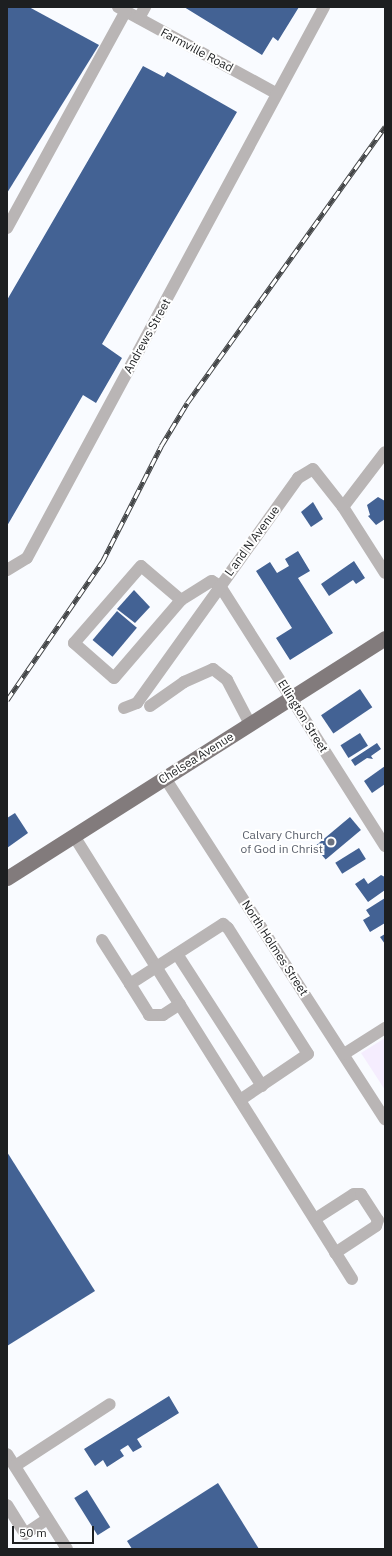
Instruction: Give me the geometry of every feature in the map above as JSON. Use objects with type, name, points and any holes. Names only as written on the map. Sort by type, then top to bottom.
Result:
[{"type":"main road","name":"Chelsea Avenue","points":[[7,878],[385,638]]},
{"type":"street","points":[[139,18],[145,7]]},
{"type":"street","name":"Andrews Street","points":[[7,570],[27,558],[276,92],[324,7]]},
{"type":"street","points":[[7,228],[122,9]]},
{"type":"street","name":"Farmville Road","points":[[122,9],[276,92]]},
{"type":"street","points":[[385,452],[343,507],[385,573]]},
{"type":"street","name":"L and N Avenue","points":[[124,708],[137,703],[298,478],[313,469],[343,507]]},
{"type":"street","points":[[181,600],[141,566],[74,643],[114,678],[181,600],[212,581],[220,586]]},
{"type":"street","name":"Ellington Street","points":[[220,586],[292,697],[385,846]]},
{"type":"street","points":[[150,706],[184,682],[213,669],[227,680],[250,724]]},
{"type":"street","name":"North Holmes Street","points":[[165,778],[385,1119]]},
{"type":"street","points":[[74,836],[352,1279]]},
{"type":"street","points":[[130,984],[223,924],[233,934],[308,1054],[240,1100]]},
{"type":"street","points":[[102,940],[149,1015],[163,1015],[180,1004]]},
{"type":"street","points":[[177,954],[262,1086]]},
{"type":"street","points":[[344,1054],[385,1028]]},
{"type":"street","points":[[315,1219],[354,1194],[361,1194],[378,1220],[376,1226],[336,1252]]},
{"type":"street","points":[[14,1466],[110,1404]]},
{"type":"street","points":[[7,1454],[67,1549]]},
{"type":"street","points":[[7,1505],[25,1534],[48,1519]]},
{"type":"shaded area","points":[[385,1038],[385,1090],[361,1053]]},
{"type":"building","points":[[7,7],[29,7],[99,45],[7,193]]},
{"type":"building","points":[[184,7],[299,7],[278,41],[273,37],[262,55]]},
{"type":"building","points":[[143,66],[164,77],[167,72],[237,112],[102,344],[122,358],[96,403],[83,395],[7,526],[7,300]]},
{"type":"building","points":[[378,497],[385,501],[385,519],[376,525],[368,516],[370,515],[367,505]]},
{"type":"building","points":[[313,502],[323,519],[311,527],[301,512]]},
{"type":"building","points":[[298,551],[310,571],[298,578],[333,633],[290,660],[276,638],[292,628],[256,571],[270,562],[277,573],[289,566],[285,559]]},
{"type":"building","points":[[354,561],[365,578],[356,584],[353,580],[329,596],[321,584]]},
{"type":"building","points":[[134,590],[150,607],[135,623],[117,609]]},
{"type":"building","points":[[117,611],[137,628],[112,657],[93,640]]},
{"type":"building","points":[[360,689],[372,707],[333,734],[321,715]]},
{"type":"building","points":[[360,733],[368,746],[348,758],[340,745]]},
{"type":"building","points":[[377,743],[381,749],[371,756],[373,759],[367,758],[355,766],[351,760]]},
{"type":"building","points":[[385,766],[385,784],[372,793],[364,781]]},
{"type":"building","points":[[15,813],[28,833],[7,848],[7,818]]},
{"type":"building","name":"Calvary Church of God in Christ","points":[[350,817],[361,830],[326,860],[315,847]]},
{"type":"building","points":[[359,848],[366,859],[342,874],[335,863]]},
{"type":"building","points":[[381,875],[385,877],[385,890],[368,902],[355,884],[364,878],[368,884]]},
{"type":"building","points":[[385,898],[385,923],[370,932],[363,920],[370,916],[366,910]]},
{"type":"building","points":[[385,934],[385,944],[380,937]]},
{"type":"building","points":[[7,1152],[95,1291],[7,1346]]},
{"type":"building","points":[[169,1396],[179,1413],[137,1439],[142,1447],[133,1452],[128,1445],[120,1450],[124,1456],[107,1467],[103,1460],[95,1466],[84,1449]]},
{"type":"building","points":[[218,1483],[259,1549],[132,1549],[127,1541]]},
{"type":"building","points":[[87,1490],[110,1527],[98,1535],[74,1498]]},
{"type":"railway","points":[[7,700],[102,562],[161,446],[187,403],[385,126]]},
{"type":"place","name":"Calvary Church of God in Christ","points":[[331,842]]}]
